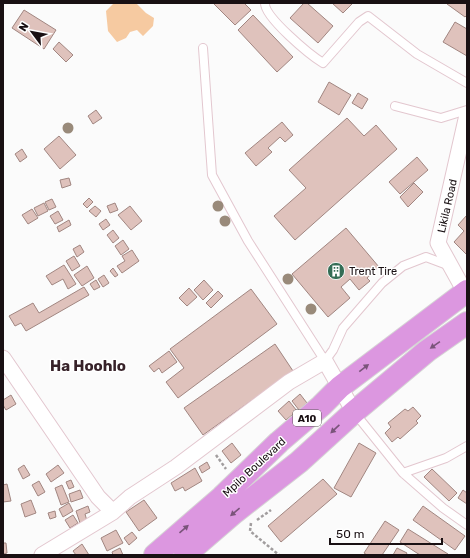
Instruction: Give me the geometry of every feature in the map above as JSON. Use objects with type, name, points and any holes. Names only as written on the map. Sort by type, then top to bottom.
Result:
[{"type":"highway","name":"Mpilo Boulevard","points":[[155,555],[222,497],[279,442],[321,406],[340,387],[466,292]]},
{"type":"highway","name":"Mpilo Boulevard","points":[[185,555],[274,480],[299,462],[354,412],[427,351],[467,323]]},
{"type":"street","name":"Likila Road","points":[[466,292],[438,243],[467,115]]},
{"type":"street","points":[[3,358],[98,497],[112,512]]},
{"type":"street","points":[[42,555],[112,512],[130,497],[176,467],[289,382],[325,361],[354,412]]},
{"type":"lane","points":[[265,3],[265,7],[274,20],[306,51],[323,63],[359,22],[368,16],[417,54],[467,83]]},
{"type":"lane","points":[[203,48],[212,175],[248,241],[325,361],[333,350],[343,328],[355,313],[382,283],[403,266],[426,257],[451,266]]},
{"type":"lane","points":[[395,106],[441,118],[467,110]]},
{"type":"lane","points":[[354,412],[403,474],[443,508],[467,525]]},
{"type":"lane","points":[[403,474],[446,458],[467,446]]},
{"type":"path","points":[[207,444],[228,472]]},
{"type":"path","points":[[271,510],[251,523],[250,531],[279,555]]},
{"type":"shaded area","points":[[114,3],[136,3],[146,13],[154,18],[153,26],[143,36],[137,30],[130,32],[126,38],[117,42],[108,31],[106,11]]},
{"type":"building","points":[[213,3],[244,3],[251,10],[235,25]]},
{"type":"building","points":[[304,3],[307,3],[333,26],[318,43],[290,18]]},
{"type":"building","points":[[332,3],[353,3],[343,13]]},
{"type":"building","points":[[467,3],[467,15],[465,17],[447,4]]},
{"type":"building","points":[[24,10],[56,30],[44,49],[12,28]]},
{"type":"building","points":[[253,15],[293,57],[277,72],[238,30]]},
{"type":"building","points":[[455,22],[467,29],[467,56],[443,42]]},
{"type":"building","points":[[59,42],[73,55],[66,62],[53,49]]},
{"type":"building","points":[[329,82],[351,95],[339,115],[318,102]]},
{"type":"building","points":[[358,93],[368,99],[362,109],[352,103]]},
{"type":"building","points":[[96,110],[102,118],[93,124],[88,116]]},
{"type":"building","points":[[347,118],[364,136],[376,125],[397,149],[295,240],[274,216],[306,188],[289,170]]},
{"type":"building","points":[[282,122],[293,135],[285,142],[280,137],[268,148],[272,152],[256,166],[245,153]]},
{"type":"building","points":[[59,136],[76,155],[60,169],[44,149]]},
{"type":"building","points":[[22,149],[27,157],[20,162],[15,154]]},
{"type":"building","points":[[417,157],[428,170],[400,194],[389,182]]},
{"type":"building","points":[[69,178],[71,185],[62,188],[60,180]]},
{"type":"building","points":[[414,183],[423,192],[408,207],[400,197]]},
{"type":"building","points":[[89,198],[93,202],[87,208],[83,204]]},
{"type":"building","points":[[52,199],[56,207],[49,210],[45,202]]},
{"type":"building","points":[[44,203],[48,211],[38,216],[34,208]]},
{"type":"building","points":[[115,203],[118,210],[110,213],[107,206]]},
{"type":"building","points":[[95,206],[101,211],[96,217],[89,211]]},
{"type":"building","points":[[130,206],[142,221],[131,230],[118,215]]},
{"type":"building","points":[[32,209],[38,218],[28,224],[22,215]]},
{"type":"building","points":[[58,211],[63,220],[55,224],[50,216]]},
{"type":"building","points":[[467,215],[466,254],[454,242],[464,231],[458,225]]},
{"type":"building","points":[[106,219],[110,225],[103,230],[99,224]]},
{"type":"building","points":[[69,220],[71,225],[59,232],[57,227]]},
{"type":"building","name":"Trent Tire","points":[[346,228],[379,267],[367,278],[370,281],[359,290],[350,279],[341,287],[350,298],[328,317],[292,274]]},
{"type":"building","points":[[113,230],[119,238],[113,243],[107,235]]},
{"type":"building","points":[[123,240],[129,249],[121,255],[115,246]]},
{"type":"building","points":[[80,245],[84,252],[77,257],[73,249]]},
{"type":"building","points":[[132,250],[139,261],[122,273],[117,266],[125,261],[122,256]]},
{"type":"building","points":[[74,256],[80,266],[72,271],[66,261]]},
{"type":"building","points":[[64,265],[76,284],[68,289],[63,279],[52,285],[46,276]]},
{"type":"building","points":[[87,266],[94,278],[82,286],[74,275]]},
{"type":"building","points":[[113,268],[118,275],[115,277],[110,271]]},
{"type":"building","points":[[104,275],[109,283],[103,287],[98,279]]},
{"type":"building","points":[[96,280],[100,287],[94,290],[90,284]]},
{"type":"building","points":[[204,280],[213,290],[203,300],[194,290]]},
{"type":"building","points":[[84,287],[89,295],[26,331],[21,323],[15,326],[9,316],[33,303],[39,313]]},
{"type":"building","points":[[189,288],[197,297],[187,306],[179,298]]},
{"type":"building","points":[[251,289],[277,324],[178,398],[166,382],[184,368],[170,349]]},
{"type":"building","points":[[218,291],[223,296],[211,308],[206,303]]},
{"type":"building","points":[[275,344],[293,371],[203,435],[184,408]]},
{"type":"building","points":[[169,351],[177,362],[162,373],[159,368],[154,372],[149,366]]},
{"type":"building","points":[[300,394],[307,403],[299,410],[292,401]]},
{"type":"building","points":[[11,395],[16,404],[6,410],[3,405],[3,400]]},
{"type":"building","points":[[289,401],[297,411],[286,420],[278,411]]},
{"type":"building","points":[[413,407],[421,416],[416,421],[418,423],[400,439],[398,437],[392,442],[385,433],[391,427],[388,423],[405,409],[408,411]]},
{"type":"building","points":[[232,443],[241,455],[231,463],[222,451]]},
{"type":"building","points":[[359,443],[376,453],[351,497],[334,488]]},
{"type":"building","points":[[207,462],[210,468],[202,473],[199,467]]},
{"type":"building","points":[[24,465],[30,475],[23,479],[18,469]]},
{"type":"building","points":[[58,465],[64,473],[51,482],[46,474]]},
{"type":"building","points":[[195,468],[202,481],[185,491],[183,487],[175,491],[171,483]]},
{"type":"building","points":[[432,469],[457,493],[449,501],[424,477]]},
{"type":"building","points":[[323,479],[337,494],[281,542],[268,526]]},
{"type":"building","points":[[71,480],[74,487],[69,489],[66,482]]},
{"type":"building","points":[[39,481],[45,492],[38,496],[32,485]]},
{"type":"building","points":[[7,484],[11,501],[3,502],[3,485]]},
{"type":"building","points":[[62,485],[69,502],[61,505],[55,488]]},
{"type":"building","points":[[80,490],[83,498],[71,502],[69,494]]},
{"type":"building","points":[[463,490],[467,493],[467,504],[458,498]]},
{"type":"building","points":[[31,500],[36,513],[25,517],[21,504]]},
{"type":"building","points":[[144,500],[157,518],[139,531],[126,512]]},
{"type":"building","points":[[69,503],[73,511],[63,517],[59,509]]},
{"type":"building","points":[[88,506],[90,512],[85,514],[87,521],[80,523],[76,511]]},
{"type":"building","points":[[423,506],[465,536],[455,550],[413,520]]},
{"type":"building","points":[[55,511],[56,517],[50,519],[48,513]]},
{"type":"building","points":[[73,515],[78,523],[70,528],[65,520]]},
{"type":"building","points":[[385,521],[399,530],[382,555],[367,555],[364,553]]},
{"type":"building","points":[[408,529],[448,555],[420,555],[400,542]]},
{"type":"building","points":[[116,530],[123,543],[107,551],[101,538]]},
{"type":"building","points":[[132,532],[137,538],[129,545],[124,538]]},
{"type":"building","points":[[3,543],[6,543],[7,553],[3,554]]},
{"type":"building","points":[[82,544],[89,555],[76,555],[73,551]]},
{"type":"building","points":[[120,548],[123,555],[113,555],[112,552]]},
{"type":"building","points":[[397,548],[407,553],[406,555],[393,555]]},
{"type":"place","name":"Trent Tire","points":[[336,271]]},
{"type":"district","name":"Ha Hoohlo","points":[[88,366]]}]
